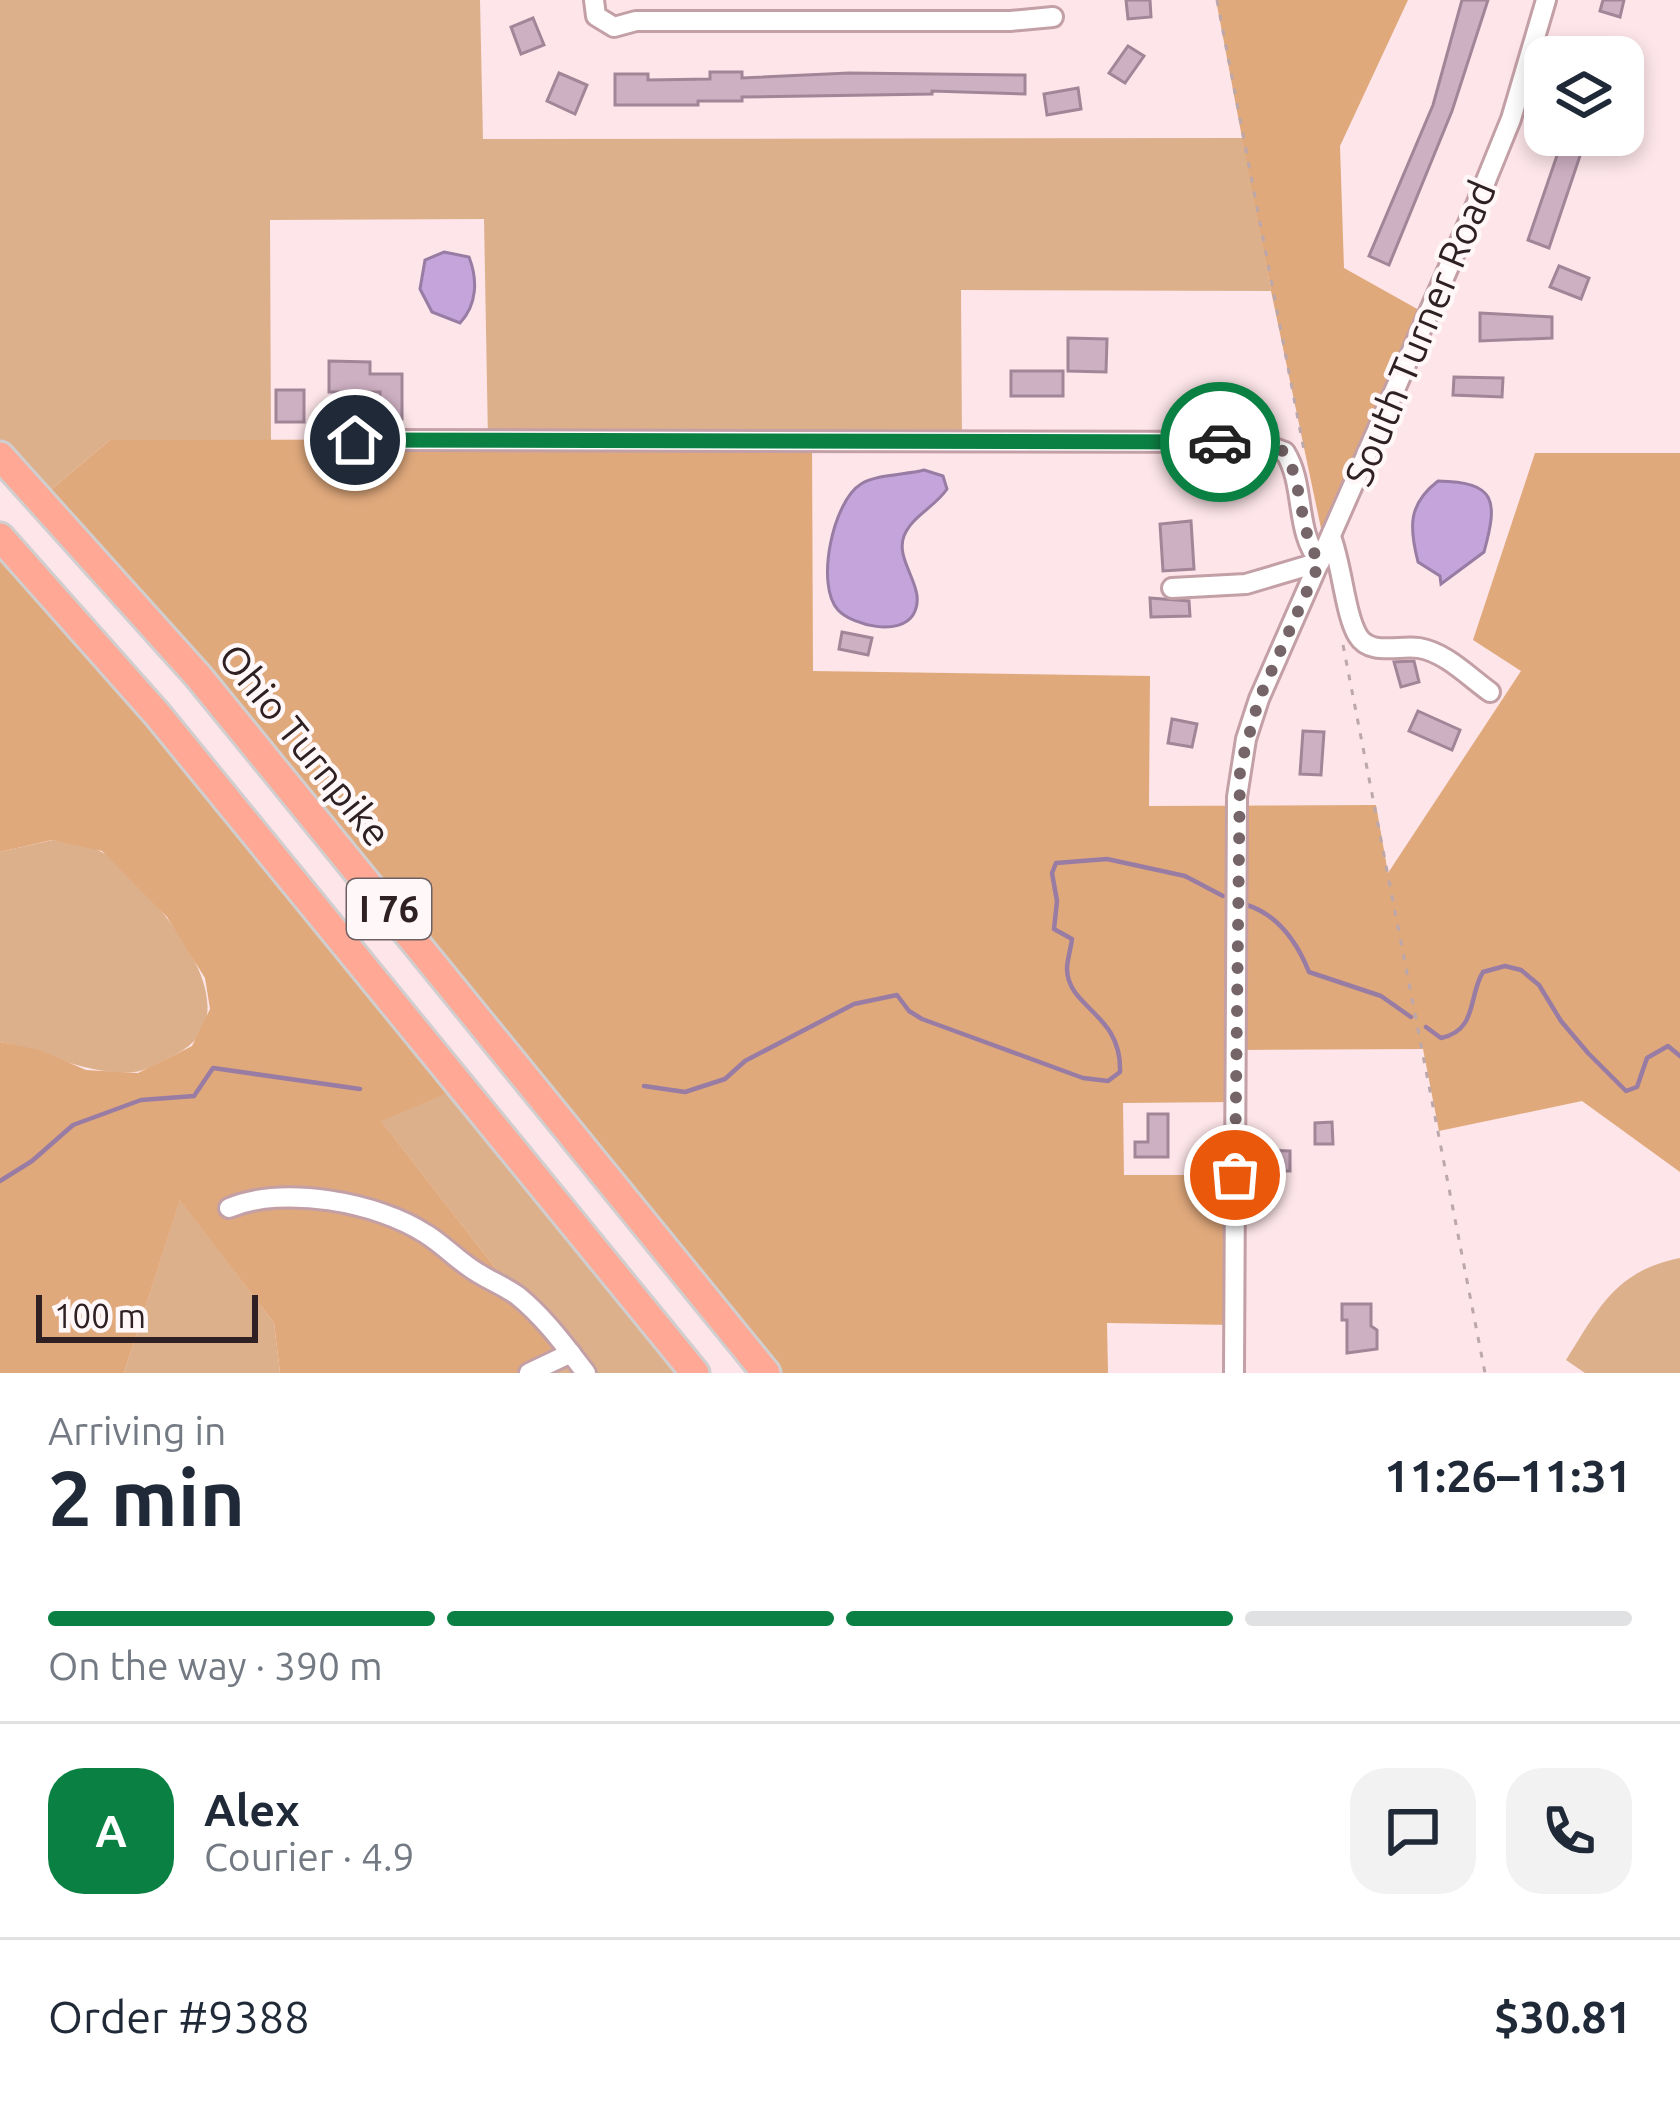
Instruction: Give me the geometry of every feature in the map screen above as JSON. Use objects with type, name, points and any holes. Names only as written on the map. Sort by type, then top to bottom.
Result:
[{"type":"highway","name":"Ohio Turnpike","points":[[0,456],[198,676],[766,1373]]},
{"type":"highway","name":"I 76","points":[[0,537],[158,714],[695,1373]]},
{"type":"street","points":[[594,0],[596,16],[614,27],[636,20],[1010,21],[1053,16]]},
{"type":"street","name":"South Turner Road","points":[[1234,1373],[1240,768],[1259,699],[1511,119],[1546,0]]},
{"type":"street","points":[[355,440],[1270,443],[1289,458],[1304,533],[1320,562],[1246,584],[1172,588]]},
{"type":"street","points":[[1331,537],[1355,631],[1363,643],[1373,648],[1430,650],[1490,692]]},
{"type":"street","points":[[229,1208],[247,1200],[309,1198],[359,1206],[423,1232],[475,1271],[515,1293],[586,1373]]},
{"type":"street","points":[[529,1373],[571,1353]]},
{"type":"path","points":[[1217,0],[1304,451]]},
{"type":"path","points":[[1341,635],[1485,1373]]},
{"type":"shaded area","points":[[0,0],[480,0],[483,139],[1243,138],[1271,291],[961,290],[962,441],[488,440],[484,219],[270,220],[271,440],[110,440],[41,498],[0,456]]},
{"type":"shaded area","points":[[1216,0],[1408,0],[1340,146],[1344,268],[1428,315],[1320,562],[1322,533]]},
{"type":"shaded area","points":[[444,252],[469,257],[472,266],[473,300],[460,323],[432,312],[420,289],[425,260]]},
{"type":"shaded area","points":[[812,439],[813,671],[1150,676],[1149,806],[1376,805],[1388,873],[1521,671],[1473,640],[1535,453],[1680,453],[1680,1172],[1582,1101],[1439,1131],[1423,1049],[1236,1050],[1235,1102],[1123,1103],[1124,1175],[1235,1175],[1234,1325],[1107,1323],[1108,1373],[766,1373],[41,498],[110,440]]},
{"type":"shaded area","points":[[924,470],[943,476],[947,489],[904,536],[903,556],[917,595],[913,615],[888,627],[845,616],[831,598],[828,582],[830,544],[842,507],[861,484]]},
{"type":"shaded area","points":[[1438,481],[1472,485],[1482,490],[1491,507],[1484,552],[1441,584],[1440,576],[1418,562],[1412,527],[1421,498]]},
{"type":"shaded area","points":[[0,537],[463,1087],[381,1121],[515,1293],[571,1353],[529,1373],[280,1373],[274,1323],[180,1200],[124,1373],[0,1373],[0,1042],[40,1050],[86,1070],[138,1073],[192,1046],[210,1009],[205,978],[167,917],[102,851],[52,840],[0,852]]},
{"type":"shaded area","points":[[53,840],[100,851],[124,871],[170,922],[203,981],[208,1010],[199,1035],[150,1067],[134,1072],[100,1070],[0,1042],[0,852]]},
{"type":"shaded area","points":[[463,1087],[695,1373],[529,1373],[515,1293],[380,1120]]},
{"type":"shaded area","points":[[180,1199],[274,1323],[280,1373],[124,1373]]},
{"type":"shaded area","points":[[1680,1258],[1680,1373],[1585,1373],[1566,1360],[1599,1308],[1624,1282]]},
{"type":"building","points":[[1126,0],[1150,0],[1151,17],[1128,19]]},
{"type":"building","points":[[1462,0],[1488,0],[1452,111],[1389,265],[1369,256],[1433,105]]},
{"type":"building","points":[[1603,0],[1624,0],[1620,17],[1600,11]]},
{"type":"building","points":[[533,18],[544,45],[521,54],[511,27]]},
{"type":"building","points":[[1128,46],[1144,56],[1125,83],[1109,73]]},
{"type":"building","points":[[710,72],[742,72],[742,78],[849,73],[1025,75],[1025,94],[932,91],[742,97],[742,101],[698,101],[698,105],[615,105],[615,74],[648,74],[648,80],[710,79]]},
{"type":"building","points":[[559,73],[587,85],[575,114],[547,101]]},
{"type":"building","points":[[1078,88],[1081,109],[1047,115],[1044,94]]},
{"type":"building","points":[[1557,156],[1580,156],[1549,248],[1528,240]]},
{"type":"building","points":[[1559,266],[1589,278],[1581,299],[1550,287]]},
{"type":"building","points":[[1480,313],[1552,317],[1552,338],[1480,341]]},
{"type":"building","points":[[1068,338],[1107,339],[1106,372],[1068,371]]},
{"type":"building","points":[[329,361],[370,362],[370,374],[402,374],[402,419],[379,419],[380,392],[329,392]]},
{"type":"building","points":[[1011,371],[1063,371],[1063,396],[1011,396]]},
{"type":"building","points":[[1454,377],[1503,378],[1502,397],[1453,395]]},
{"type":"building","points":[[276,390],[304,390],[304,422],[276,422]]},
{"type":"building","points":[[1191,521],[1194,569],[1163,571],[1160,524]]},
{"type":"building","points":[[1150,598],[1189,601],[1190,616],[1151,617]]},
{"type":"building","points":[[842,632],[872,638],[868,655],[839,649]]},
{"type":"building","points":[[1414,661],[1419,682],[1401,687],[1394,662]]},
{"type":"building","points":[[1418,711],[1460,730],[1452,750],[1409,731]]},
{"type":"building","points":[[1172,719],[1197,724],[1192,747],[1168,743]]},
{"type":"building","points":[[1303,731],[1324,732],[1321,775],[1300,774]]},
{"type":"building","points":[[1148,1114],[1168,1114],[1168,1157],[1135,1157],[1135,1142],[1148,1142]]},
{"type":"building","points":[[1332,1122],[1333,1144],[1315,1144],[1315,1123]]},
{"type":"building","points":[[1266,1150],[1290,1151],[1290,1171],[1265,1171]]},
{"type":"building","points":[[1342,1304],[1371,1304],[1377,1349],[1347,1353]]},
{"type":"waterway","points":[[644,1086],[685,1092],[725,1079],[745,1061],[854,1004],[897,995],[922,1019],[1083,1078],[1108,1081],[1120,1072],[1113,1037],[1076,994],[1067,965],[1072,939],[1054,929],[1057,901],[1052,873],[1056,863],[1107,859],[1185,876],[1223,896]]},
{"type":"waterway","points":[[1247,905],[1268,915],[1285,931],[1309,972],[1381,996],[1411,1017]]},
{"type":"waterway","points":[[1426,1027],[1441,1038],[1461,1028],[1483,972],[1505,966],[1521,970],[1539,985],[1561,1021],[1626,1091],[1637,1087],[1647,1058],[1668,1046],[1680,1056]]},
{"type":"waterway","points":[[0,1181],[32,1161],[73,1125],[141,1100],[194,1096],[213,1068],[360,1089]]},
{"type":"way so far","points":[[1220,442],[1270,443],[1285,452],[1295,474],[1304,533],[1320,562],[1259,699],[1240,768],[1235,1175]]},
{"type":"route","points":[[355,440],[1220,442]]}]
